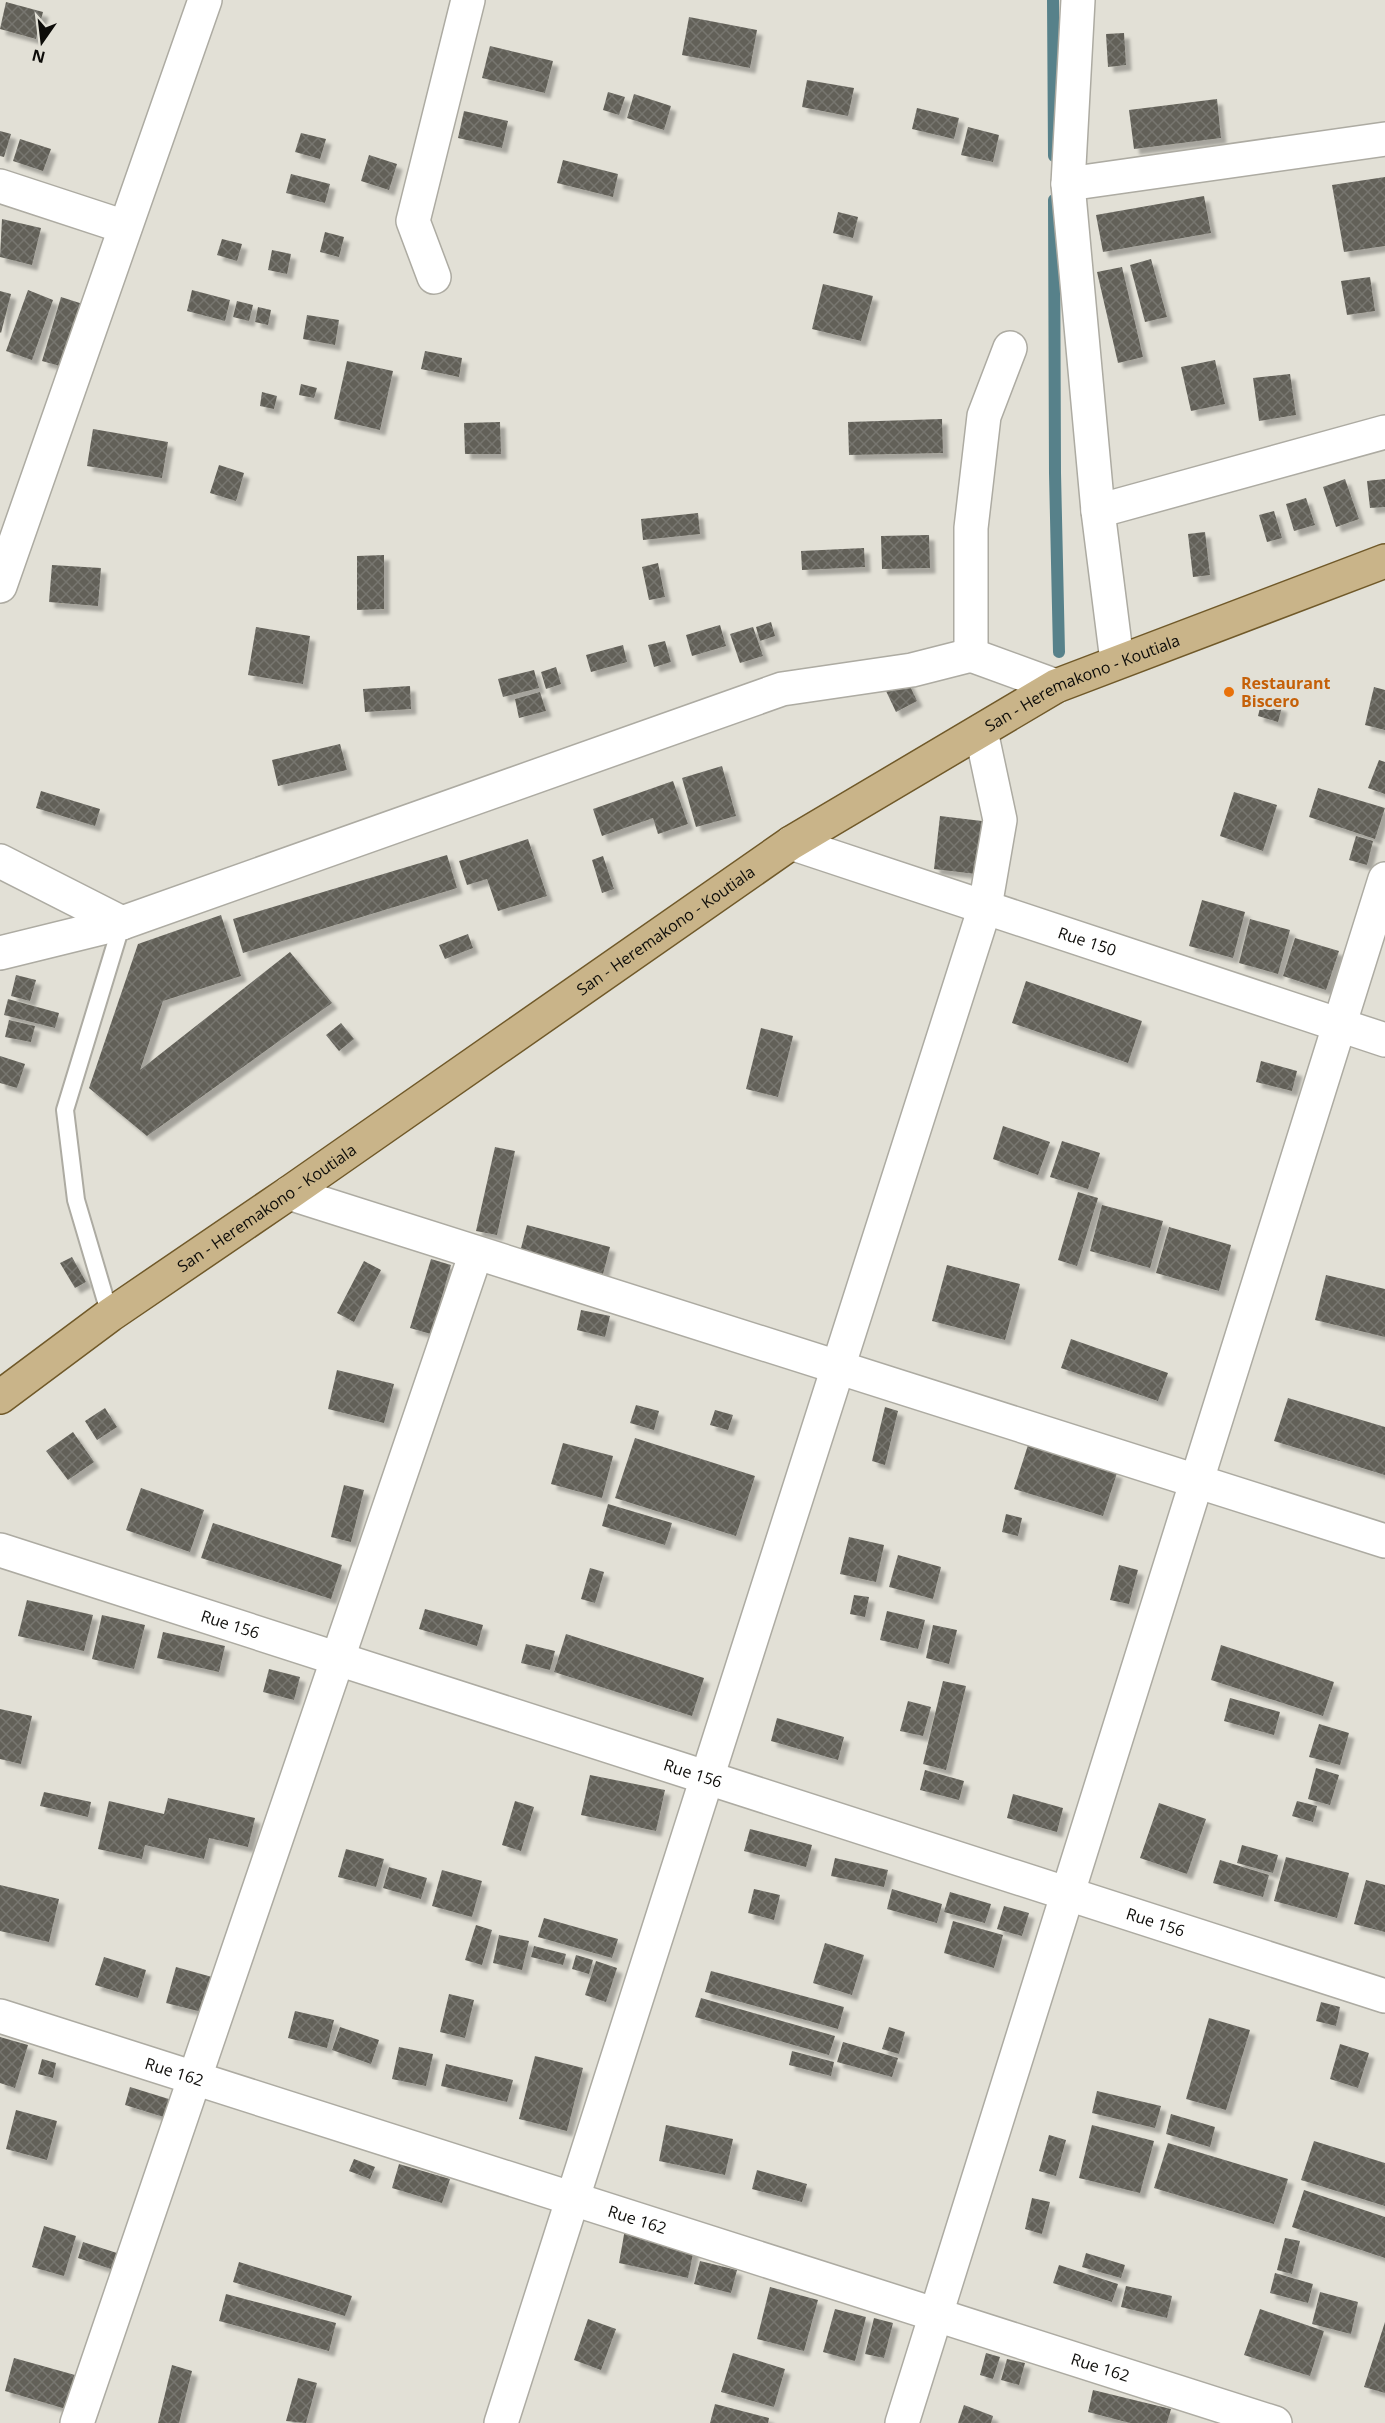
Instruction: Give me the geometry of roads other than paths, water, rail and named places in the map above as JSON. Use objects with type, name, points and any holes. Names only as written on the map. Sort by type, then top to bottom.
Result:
[{"type":"main road","name":"San - Heremakono - Koutiala","points":[[3,1401],[110,1315],[791,843],[1056,686],[1385,561]]},
{"type":"street","points":[[0,586],[9,534],[125,227],[205,0]]},
{"type":"street","points":[[434,277],[413,221],[468,0]]},
{"type":"street","points":[[1078,0],[1068,184],[1098,511],[1117,662]]},
{"type":"street","points":[[1068,184],[1385,139]]},
{"type":"street","points":[[0,186],[125,227]]},
{"type":"street","points":[[971,655],[971,528],[984,416],[1010,348]]},
{"type":"street","points":[[1098,511],[1385,432]]},
{"type":"street","points":[[0,953],[122,923],[782,689],[912,670],[971,655],[1056,686]]},
{"type":"street","points":[[501,2423],[985,907],[1000,820],[981,731]]},
{"type":"street","name":"Rue 150","points":[[791,843],[1385,1040]]},
{"type":"street","points":[[0,861],[122,923]]},
{"type":"street","points":[[902,2423],[1385,879]]},
{"type":"street","points":[[289,1193],[1385,1541]]},
{"type":"street","points":[[77,2423],[476,1253]]},
{"type":"street","name":"Rue 156","points":[[0,1550],[1385,1996]]},
{"type":"street","name":"Rue 162","points":[[0,2016],[1275,2423]]},
{"type":"lane","points":[[110,1315],[76,1200],[65,1110],[122,923]]},
{"type":"waterway","points":[[1053,0],[1054,156]]},
{"type":"waterway","points":[[1054,200],[1055,473],[1059,652]]},
{"type":"place","name":"Restaurant Biscero","points":[[1229,692]]}]
